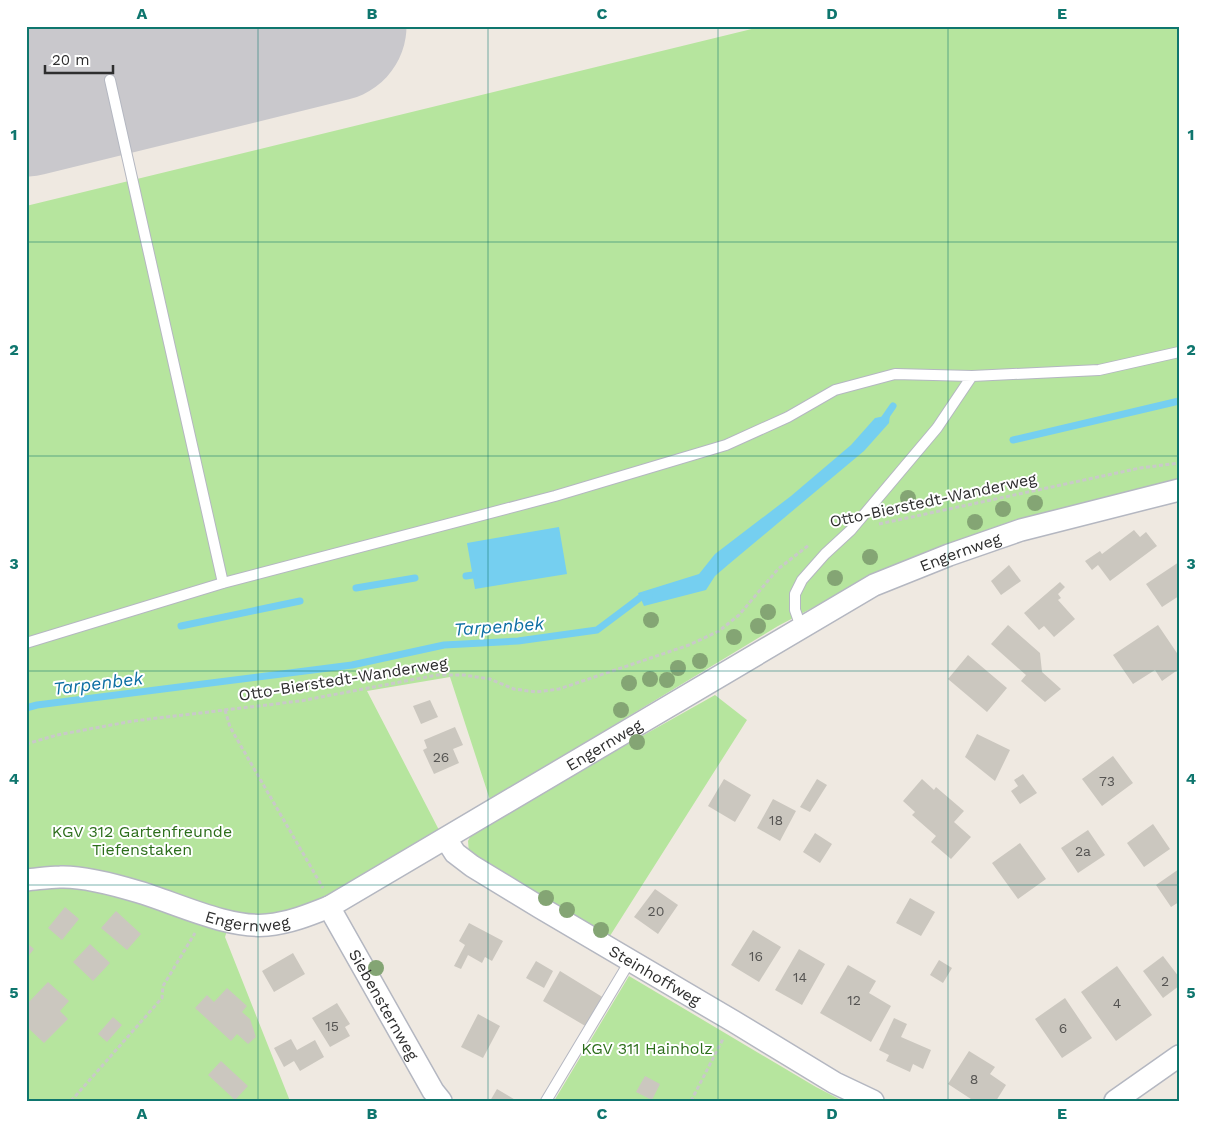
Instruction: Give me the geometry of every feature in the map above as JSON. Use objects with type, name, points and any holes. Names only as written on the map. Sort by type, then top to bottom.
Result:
[{"type":"street","name":"Engernweg","points":[[26,880],[62,877],[96,881],[138,891],[205,915],[244,924],[266,925],[290,922],[329,907],[874,585],[949,555],[1021,530],[1179,490]]},
{"type":"street","name":"Steinhoffweg","points":[[446,839],[456,853],[472,866],[835,1083],[873,1101]]},
{"type":"street","name":"Siebensternweg","points":[[329,907],[433,1091],[441,1101]]},
{"type":"street","points":[[1115,1101],[1179,1056]]},
{"type":"lane","points":[[110,80],[224,583]]},
{"type":"lane","points":[[26,643],[224,583],[555,496],[726,445],[788,417],[835,390],[895,374],[972,376],[1099,370],[1179,352]]},
{"type":"lane","points":[[801,627],[795,610],[795,594],[802,580],[825,554],[852,530],[937,428],[972,376]]},
{"type":"lane","points":[[546,1101],[630,961]]},
{"type":"path","name":"Otto-Bierstedt-Wanderweg","points":[[852,530],[1130,470],[1179,463]]},
{"type":"path","name":"Otto-Bierstedt-Wanderweg","points":[[26,744],[56,735],[133,721],[300,700],[451,674],[490,679],[514,689],[536,692],[558,689],[689,645],[719,631],[739,615],[778,569],[800,550],[816,541]]},
{"type":"path","points":[[225,710],[230,727],[326,894],[329,907]]},
{"type":"path","points":[[71,1101],[162,998],[163,986],[205,915]]},
{"type":"path","points":[[691,1101],[733,1021]]},
{"type":"green space","name":"KGV 312 Gartenfreunde Tiefenstaken","points":[[764,26],[1179,26],[1179,480],[1015,520],[944,545],[869,578],[778,626],[490,800],[450,677],[367,691],[439,830],[323,901],[288,911],[263,915],[233,912],[225,937],[290,1101],[26,1101],[26,206]]},
{"type":"green space","points":[[715,695],[747,720],[608,939],[469,853],[468,841],[473,831]]},
{"type":"green space","name":"KGV 311 Hainholz","points":[[629,976],[816,1087],[843,1101],[554,1101]]},
{"type":"water","points":[[890,415],[889,423],[864,451],[715,576],[706,590],[644,606],[638,593],[699,574],[715,554],[791,496],[851,445],[875,418]]},
{"type":"water","points":[[559,527],[567,574],[475,589],[467,543]]},
{"type":"building","points":[[1134,530],[1140,537],[1146,532],[1157,546],[1110,581],[1098,565],[1092,570],[1085,561],[1100,551],[1102,554]]},
{"type":"building","points":[[1179,562],[1179,596],[1162,607],[1146,584]]},
{"type":"building","points":[[1009,565],[1021,581],[1001,595],[991,581]]},
{"type":"building","points":[[1060,582],[1065,587],[1058,594],[1061,598],[1058,600],[1075,619],[1054,637],[1044,626],[1039,630],[1024,613]]},
{"type":"building","points":[[1008,625],[1040,653],[1042,672],[1061,689],[1045,702],[1021,681],[1026,675],[991,644]]},
{"type":"building","points":[[1158,625],[1179,656],[1179,669],[1162,681],[1155,670],[1133,684],[1113,655]]},
{"type":"building","points":[[968,655],[1007,688],[987,712],[948,679]]},
{"type":"building","points":[[430,700],[438,717],[421,724],[413,706]]},
{"type":"building","points":[[455,727],[463,745],[453,749],[459,763],[434,774],[423,750],[427,748],[424,740]]},
{"type":"building","points":[[977,734],[1010,750],[995,781],[965,757]]},
{"type":"building","points":[[1113,756],[1133,783],[1102,806],[1082,779]]},
{"type":"building","points":[[1023,774],[1037,793],[1020,804],[1011,791],[1018,786],[1014,780]]},
{"type":"building","points":[[724,779],[751,795],[735,822],[708,806]]},
{"type":"building","points":[[817,779],[827,785],[810,812],[800,807]]},
{"type":"building","points":[[922,779],[934,790],[936,787],[964,811],[954,822],[971,837],[951,859],[931,842],[936,836],[912,815],[915,812],[903,801]]},
{"type":"building","points":[[773,799],[796,811],[780,841],[757,828]]},
{"type":"building","points":[[1153,824],[1170,849],[1144,867],[1127,843]]},
{"type":"building","points":[[1088,830],[1105,855],[1078,873],[1061,848]]},
{"type":"building","points":[[815,833],[832,844],[820,863],[803,852]]},
{"type":"building","points":[[1020,843],[1046,879],[1018,899],[992,863]]},
{"type":"building","points":[[1179,869],[1179,902],[1171,907],[1156,885]]},
{"type":"building","points":[[655,889],[678,905],[658,934],[634,917]]},
{"type":"building","points":[[910,898],[935,912],[921,936],[896,923]]},
{"type":"building","points":[[65,907],[79,919],[62,940],[48,928]]},
{"type":"building","points":[[116,911],[141,934],[127,950],[101,928]]},
{"type":"building","points":[[469,923],[503,941],[492,961],[485,957],[482,963],[468,955],[461,969],[454,966],[465,945],[459,941]]},
{"type":"building","points":[[753,930],[781,947],[759,982],[731,965]]},
{"type":"building","points":[[26,942],[34,949],[26,959]]},
{"type":"building","points":[[90,944],[110,963],[93,981],[73,962]]},
{"type":"building","points":[[799,949],[825,964],[802,1005],[775,990]]},
{"type":"building","points":[[293,953],[305,974],[274,992],[262,971]]},
{"type":"building","points":[[1163,956],[1179,977],[1179,986],[1163,998],[1143,971]]},
{"type":"building","points":[[939,960],[952,968],[943,983],[930,975]]},
{"type":"building","points":[[536,961],[553,971],[544,988],[526,978]]},
{"type":"building","points":[[848,965],[876,981],[869,993],[891,1006],[871,1042],[820,1013]]},
{"type":"building","points":[[1117,966],[1152,1015],[1116,1041],[1081,992]]},
{"type":"building","points":[[560,971],[604,998],[587,1027],[543,1001]]},
{"type":"building","points":[[48,982],[69,1001],[60,1011],[68,1019],[44,1043],[26,1026],[26,1005]]},
{"type":"building","points":[[227,988],[247,1006],[242,1012],[250,1019],[256,1037],[248,1044],[237,1034],[231,1041],[195,1008],[207,995],[214,1002]]},
{"type":"building","points":[[1065,998],[1092,1038],[1062,1058],[1035,1019]]},
{"type":"building","points":[[337,1003],[350,1024],[345,1027],[350,1036],[330,1047],[312,1018]]},
{"type":"building","points":[[478,1014],[500,1026],[483,1058],[461,1047]]},
{"type":"building","points":[[113,1017],[122,1025],[107,1042],[98,1034]]},
{"type":"building","points":[[894,1018],[907,1024],[901,1037],[931,1050],[923,1069],[913,1064],[910,1072],[886,1061],[889,1055],[879,1050]]},
{"type":"building","points":[[291,1039],[297,1050],[315,1040],[324,1057],[300,1071],[294,1061],[284,1067],[274,1048]]},
{"type":"building","points":[[969,1051],[995,1067],[990,1074],[1006,1085],[996,1101],[974,1101],[948,1084]]},
{"type":"building","points":[[221,1061],[248,1086],[235,1100],[208,1075]]},
{"type":"building","points":[[645,1076],[660,1084],[652,1100],[636,1092]]},
{"type":"building","points":[[497,1089],[517,1101],[490,1101]]},
{"type":"waterway","points":[[1013,440],[1179,401]]},
{"type":"waterway","name":"Tarpenbek","points":[[882,422],[893,406]]},
{"type":"waterway","points":[[466,576],[473,575]]},
{"type":"waterway","points":[[356,588],[415,578]]},
{"type":"waterway","name":"Tarpenbek","points":[[26,708],[37,705],[352,665],[444,645],[518,641],[597,630],[641,597],[649,596]]},
{"type":"waterway","points":[[181,626],[300,601]]},
{"type":"runway","points":[[26,101],[331,26]]}]
